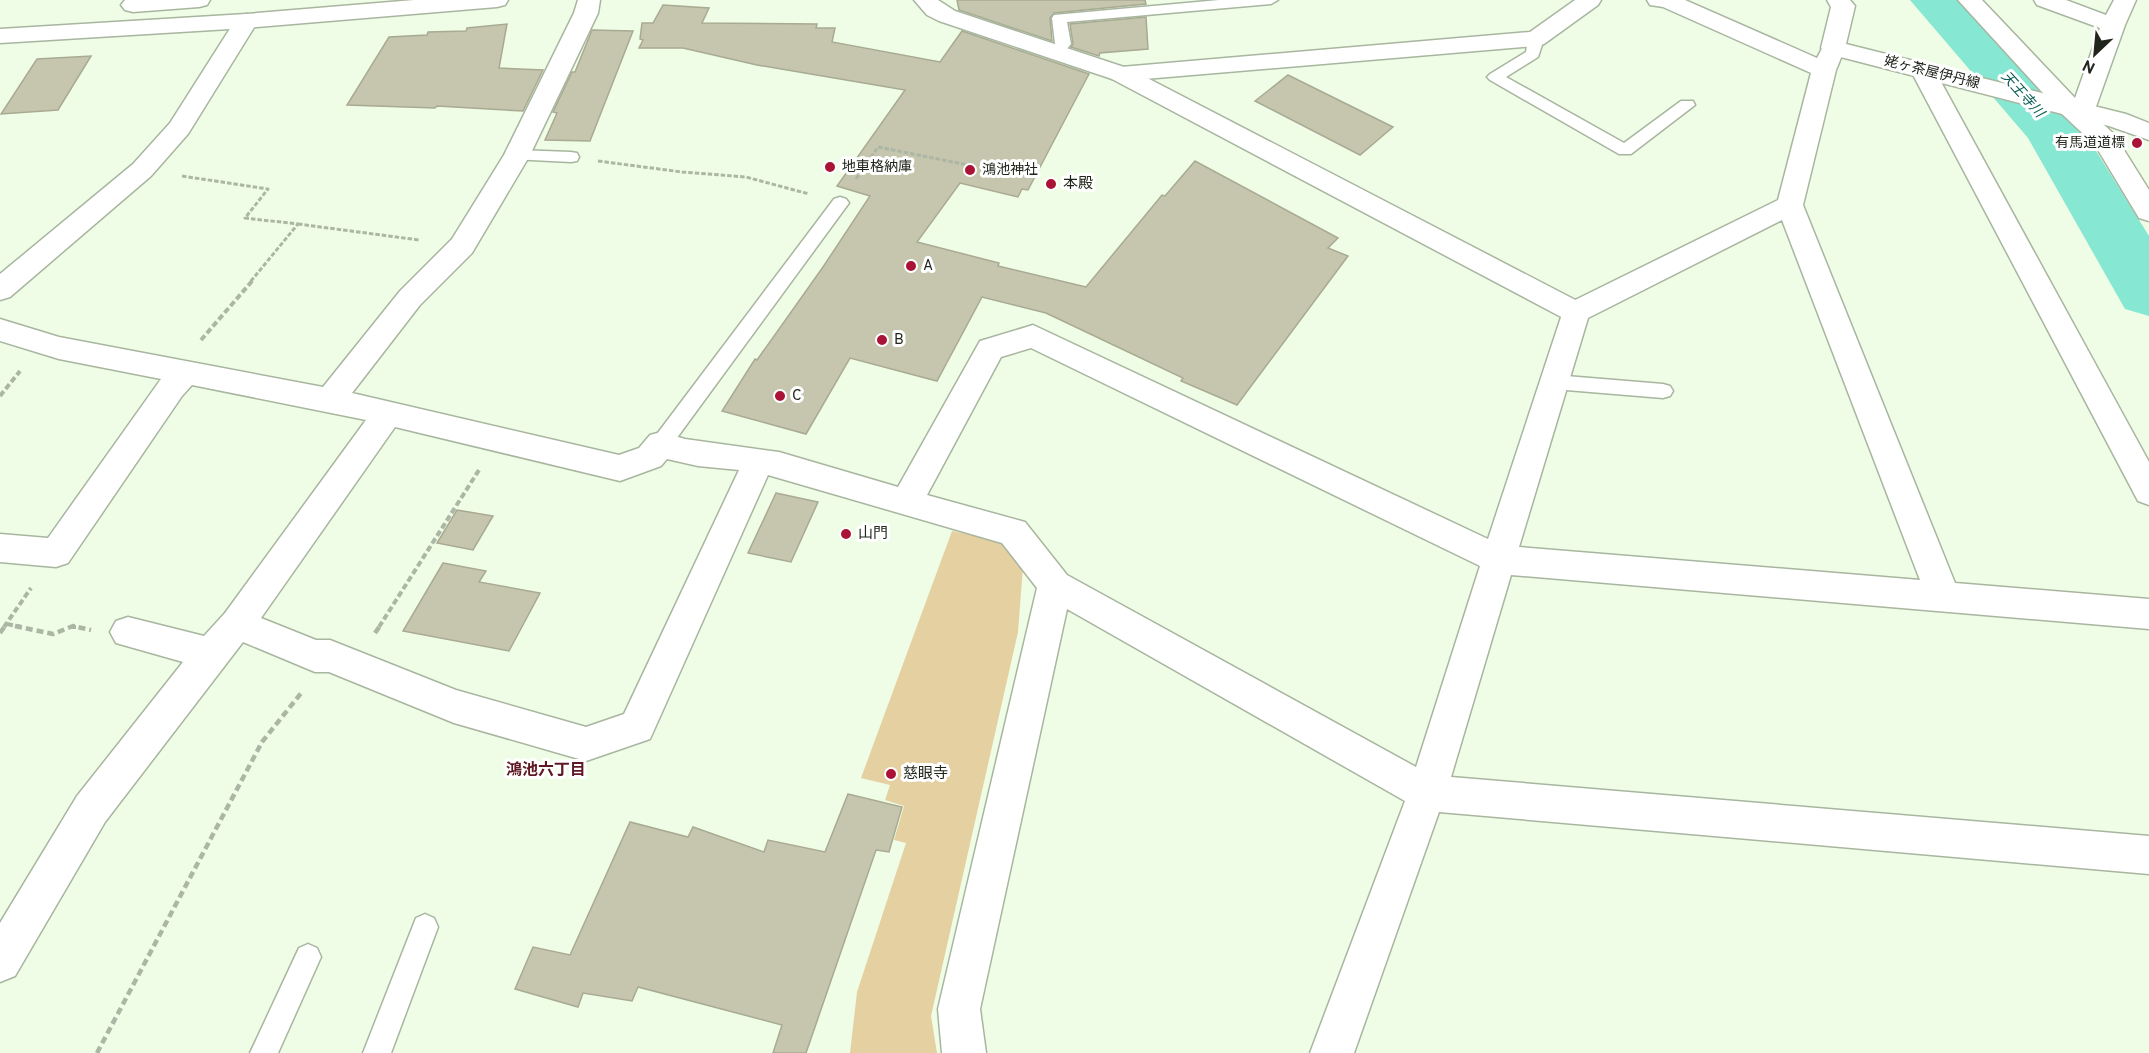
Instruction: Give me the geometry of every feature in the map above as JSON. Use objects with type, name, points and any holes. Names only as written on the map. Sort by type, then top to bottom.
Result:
[{"type":"street","points":[[106,7],[200,0]]},
{"type":"street","points":[[0,36],[246,21],[497,0]]},
{"type":"street","points":[[330,400],[410,298],[462,246],[517,155],[586,13],[589,0]]},
{"type":"street","points":[[925,0],[934,10],[947,16],[1120,74],[1575,312]]},
{"type":"street","points":[[1120,74],[1536,39],[1590,0]]},
{"type":"street","name":"姥ヶ茶屋伊丹線","points":[[1658,0],[1668,1],[1829,59],[1923,71],[2117,120],[2149,132]]},
{"type":"street","points":[[1838,0],[1843,6],[1790,205],[1944,598]]},
{"type":"street","points":[[1970,0],[2069,108],[2105,140],[2149,212]]},
{"type":"street","points":[[2045,0],[2113,25]]},
{"type":"street","points":[[2069,108],[2125,0]]},
{"type":"street","points":[[0,16],[82,9]]},
{"type":"street","points":[[0,290],[142,170],[179,128],[246,21]]},
{"type":"street","points":[[1923,71],[2149,492]]},
{"type":"street","points":[[1332,1053],[1427,793],[1575,312],[1790,205]]},
{"type":"street","points":[[0,330],[59,348],[330,400],[620,468],[650,457],[661,444],[675,450],[759,461],[835,480],[906,503],[1013,532],[1055,585],[1427,793],[2149,855]]},
{"type":"street","points":[[906,503],[990,349],[1034,336],[1499,560],[2149,614]]},
{"type":"street","points":[[0,548],[56,553],[171,388],[180,371]]},
{"type":"street","points":[[0,961],[91,809],[211,654],[237,624],[388,413]]},
{"type":"street","points":[[237,624],[315,656],[342,661],[454,706],[586,744],[637,727],[759,461]]},
{"type":"street","points":[[964,1053],[959,1009],[1055,585]]},
{"type":"street","points":[[128,632],[211,654]]},
{"type":"lane","points":[[1056,53],[1063,44],[1059,18],[1271,0]]},
{"type":"lane","points":[[1536,39],[1533,54],[1495,77],[1625,150],[1687,105]]},
{"type":"lane","points":[[517,155],[571,157]]},
{"type":"lane","points":[[661,444],[840,203]]},
{"type":"lane","points":[[1554,382],[1663,391]]},
{"type":"lane","points":[[377,1053],[425,927]]},
{"type":"lane","points":[[264,1053],[308,957]]},
{"type":"path","points":[[571,157],[682,172],[747,177],[840,203],[878,147],[968,165]]},
{"type":"path","points":[[142,170],[268,189],[246,218],[462,246]]},
{"type":"path","points":[[180,371],[298,224]]},
{"type":"path","points":[[97,1053],[262,742],[342,661],[499,439]]},
{"type":"path","points":[[0,633],[56,553]]},
{"type":"path","points":[[7,624],[53,634],[73,626],[106,633],[128,632]]},
{"type":"shaded area","points":[[952,531],[1002,541],[1023,567],[1018,632],[931,1016],[937,1053],[850,1053],[857,992],[906,843],[894,840],[904,806],[885,800],[890,785],[861,778]]},
{"type":"building","points":[[957,0],[1145,0],[1146,4],[1054,13],[1050,18],[1052,41],[959,10]]},
{"type":"building","points":[[663,5],[709,8],[702,23],[817,24],[816,28],[835,28],[832,42],[940,62],[962,31],[1089,74],[1028,190],[1022,189],[1018,197],[960,183],[917,242],[999,263],[998,266],[1086,287],[1162,195],[1165,196],[1195,161],[1338,238],[1328,248],[1348,256],[1237,405],[1181,381],[1183,378],[1046,313],[982,297],[937,381],[850,358],[806,434],[722,411],[755,359],[757,360],[823,267],[870,196],[837,186],[905,90],[757,65],[683,48],[639,48],[643,40],[640,39],[642,23],[653,23]]},
{"type":"building","points":[[1146,17],[1148,49],[1100,53],[1099,56],[1071,47],[1073,44],[1070,24]]},
{"type":"building","points":[[507,24],[499,68],[543,70],[523,111],[437,106],[435,108],[347,105],[389,37],[427,35],[428,32],[466,31],[467,28]]},
{"type":"building","points":[[592,30],[633,31],[590,141],[545,140],[557,113],[553,112],[572,72],[575,72]]},
{"type":"building","points":[[91,56],[58,110],[1,114],[37,59]]},
{"type":"building","points":[[1288,75],[1393,127],[1360,155],[1255,101]]},
{"type":"building","points":[[776,493],[818,502],[791,562],[748,553]]},
{"type":"building","points":[[457,510],[493,516],[473,550],[437,543]]},
{"type":"building","points":[[443,563],[486,571],[479,582],[540,593],[509,651],[403,631]]},
{"type":"building","points":[[848,794],[902,807],[889,852],[876,850],[806,1053],[773,1053],[782,1025],[638,987],[632,1001],[583,993],[578,1007],[515,989],[533,947],[570,955],[630,822],[688,837],[693,827],[764,852],[768,840],[825,852]]},
{"type":"waterway","name":"天王寺川","points":[[1937,0],[2052,128],[2149,292]]},
{"type":"place","name":"有馬道道標","points":[[2137,143]]},
{"type":"place","name":"地車格納庫","points":[[830,167]]},
{"type":"place","name":"鴻池神社","points":[[970,170]]},
{"type":"place","name":"本殿","points":[[1051,184]]},
{"type":"place","name":"A","points":[[911,266]]},
{"type":"place","name":"B","points":[[882,340]]},
{"type":"place","name":"C","points":[[780,396]]},
{"type":"place","name":"山門","points":[[846,534]]},
{"type":"place","name":"慈眼寺","points":[[891,774]]},
{"type":"district","name":"鴻池六丁目","points":[[546,771]]}]
